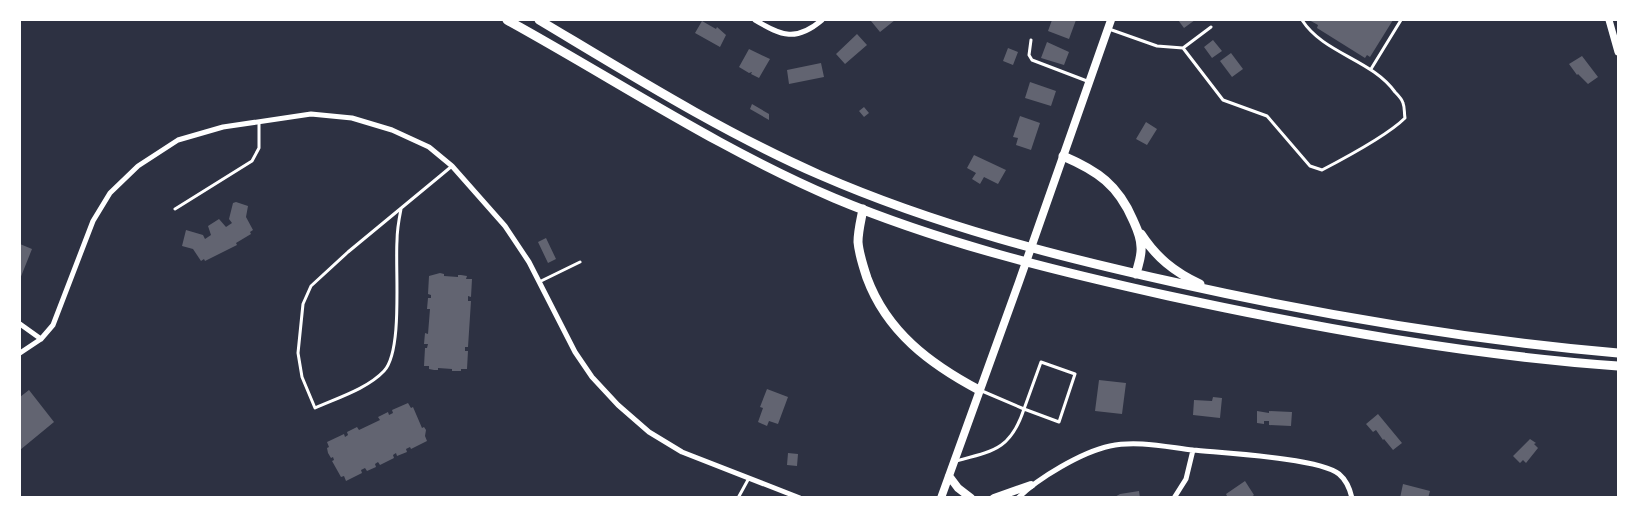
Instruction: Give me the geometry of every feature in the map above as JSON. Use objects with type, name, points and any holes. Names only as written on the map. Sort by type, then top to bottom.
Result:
[{"type":"highway","points":[[507,20],[713,140],[773,170],[863,209],[917,229],[1010,258],[1211,305],[1322,327],[1471,351],[1618,366]]},
{"type":"highway","points":[[539,20],[677,102],[771,152],[868,195],[1015,244],[1214,291],[1414,329],[1545,346],[1618,352]]},
{"type":"highway","points":[[1063,156],[1093,171],[1111,184],[1125,203],[1140,238],[1141,254],[1136,274]]},
{"type":"highway","points":[[863,209],[858,235],[860,253],[870,285],[882,308],[900,334],[916,350],[946,372],[979,390]]},
{"type":"highway","points":[[1137,229],[1165,263],[1185,277],[1214,291]]},
{"type":"main road","points":[[941,498],[1109,24]]},
{"type":"main road","points":[[949,476],[970,498]]},
{"type":"main road","points":[[994,498],[1031,485]]},
{"type":"street","points":[[755,20],[788,35],[798,35],[822,20]]},
{"type":"street","points":[[1609,20],[1618,52]]},
{"type":"street","points":[[20,353],[41,339],[53,325],[93,221],[110,193],[138,166],[178,141],[223,127],[310,114],[352,118],[392,130],[429,147],[452,166],[505,226],[539,282],[575,351],[592,377],[618,405],[650,432],[682,452],[800,498]]},
{"type":"street","points":[[20,324],[41,339]]},
{"type":"street","points":[[1018,498],[1031,485],[1089,453],[1110,446],[1132,444],[1319,464],[1339,474],[1350,489],[1352,498]]},
{"type":"street","points":[[1174,498],[1186,478],[1193,450]]},
{"type":"lane","points":[[1183,48],[1222,100],[1267,116],[1310,166],[1322,170],[1397,126],[1405,118],[1403,103],[1387,81],[1371,69],[1324,43],[1302,20]]},
{"type":"lane","points":[[1371,69],[1401,20]]},
{"type":"lane","points":[[1109,24],[1157,46],[1183,48],[1211,27]]},
{"type":"lane","points":[[1031,40],[1029,55],[1032,60],[1089,82]]},
{"type":"lane","points":[[176,209],[252,160],[259,148],[259,122]]},
{"type":"lane","points":[[400,209],[396,240],[395,335],[391,359],[385,370],[372,382],[315,408],[302,377],[298,353],[303,304],[311,286],[348,252],[400,209],[452,166]]},
{"type":"lane","points":[[539,282],[580,262]]},
{"type":"lane","points":[[954,461],[987,453],[1004,443],[1017,429],[1024,409],[1030,392],[1035,377],[1041,362],[1075,374],[1059,422],[1024,409],[979,390]]},
{"type":"lane","points":[[1035,377],[1040,378]]},
{"type":"lane","points":[[1064,387],[1070,389]]},
{"type":"lane","points":[[1030,392],[1035,393]]},
{"type":"lane","points":[[1058,401],[1065,404]]},
{"type":"lane","points":[[738,498],[749,478]]},
{"type":"building","points":[[895,20],[880,32],[871,21]]},
{"type":"building","points":[[1052,20],[1076,20],[1069,39],[1048,31]]},
{"type":"building","points":[[1178,20],[1195,20],[1184,28]]},
{"type":"building","points":[[1309,20],[1393,20],[1370,57],[1367,55],[1365,58],[1317,28],[1318,25]]},
{"type":"building","points":[[702,21],[716,29],[717,27],[726,35],[720,47],[695,33]]},
{"type":"building","points":[[857,34],[867,45],[845,64],[836,54]]},
{"type":"building","points":[[1213,40],[1222,51],[1212,58],[1204,47]]},
{"type":"building","points":[[1047,42],[1069,52],[1064,65],[1041,58]]},
{"type":"building","points":[[1008,48],[1018,52],[1013,65],[1003,61]]},
{"type":"building","points":[[749,49],[770,59],[759,78],[751,74],[752,72],[749,73],[739,67]]},
{"type":"building","points":[[1231,53],[1243,69],[1232,77],[1220,61]]},
{"type":"building","points":[[1582,56],[1598,77],[1588,84],[1569,64]]},
{"type":"building","points":[[821,63],[824,77],[789,84],[787,70]]},
{"type":"building","points":[[1030,82],[1056,91],[1051,106],[1025,98]]},
{"type":"building","points":[[752,104],[769,114],[769,120],[750,109]]},
{"type":"building","points":[[864,107],[869,113],[864,117],[859,111]]},
{"type":"building","points":[[1020,116],[1040,123],[1031,150],[1016,145],[1018,138],[1013,137]]},
{"type":"building","points":[[1146,122],[1157,129],[1147,145],[1136,139]]},
{"type":"building","points":[[974,155],[1006,170],[998,184],[984,177],[980,184],[972,179],[976,173],[967,168]]},
{"type":"building","points":[[233,203],[248,206],[246,217],[253,230],[251,234],[236,243],[237,245],[205,261],[204,259],[201,261],[193,249],[182,246],[186,230],[203,235],[205,239],[211,235],[208,226],[219,219],[226,227],[232,223],[229,219]]},
{"type":"building","points":[[546,238],[556,259],[548,263],[538,242]]},
{"type":"building","points":[[20,244],[32,249],[20,279]]},
{"type":"building","points":[[440,273],[444,276],[458,277],[461,275],[467,276],[466,279],[472,279],[471,297],[468,296],[468,301],[471,301],[468,347],[465,347],[465,351],[468,351],[467,369],[461,369],[461,371],[438,368],[434,370],[429,369],[429,366],[424,366],[425,348],[428,344],[424,344],[425,333],[428,334],[430,309],[427,309],[428,298],[431,298],[428,294],[429,276]]},
{"type":"building","points":[[1099,380],[1126,383],[1122,414],[1095,411]]},
{"type":"building","points":[[767,389],[788,397],[778,424],[769,421],[767,426],[758,422],[763,408],[760,407]]},
{"type":"building","points":[[29,390],[54,422],[20,450],[20,397]]},
{"type":"building","points":[[1213,397],[1222,398],[1220,418],[1193,415],[1194,400],[1212,401]]},
{"type":"building","points":[[408,403],[411,408],[413,407],[422,428],[426,430],[427,441],[406,449],[407,452],[397,456],[396,453],[393,455],[394,458],[380,465],[378,462],[375,464],[376,467],[367,471],[365,468],[361,470],[362,473],[346,481],[344,476],[341,477],[332,461],[333,457],[331,458],[328,453],[327,442],[344,434],[345,437],[348,435],[347,432],[357,427],[359,430],[380,420],[378,417],[388,412],[389,415],[393,413],[392,410]]},
{"type":"building","points":[[1257,411],[1292,412],[1291,426],[1269,425],[1269,421],[1264,421],[1264,424],[1257,423]]},
{"type":"building","points":[[1378,414],[1402,443],[1393,450],[1376,430],[1373,432],[1366,424]]},
{"type":"building","points":[[1530,439],[1536,443],[1534,444],[1538,448],[1526,463],[1523,460],[1520,463],[1513,456]]},
{"type":"building","points":[[788,453],[798,454],[797,466],[787,465]]},
{"type":"building","points":[[1245,481],[1254,495],[1250,498],[1228,498],[1226,494]]},
{"type":"building","points":[[1403,484],[1430,491],[1428,498],[1400,498]]},
{"type":"building","points":[[1139,491],[1140,498],[1113,498],[1120,494]]}]
